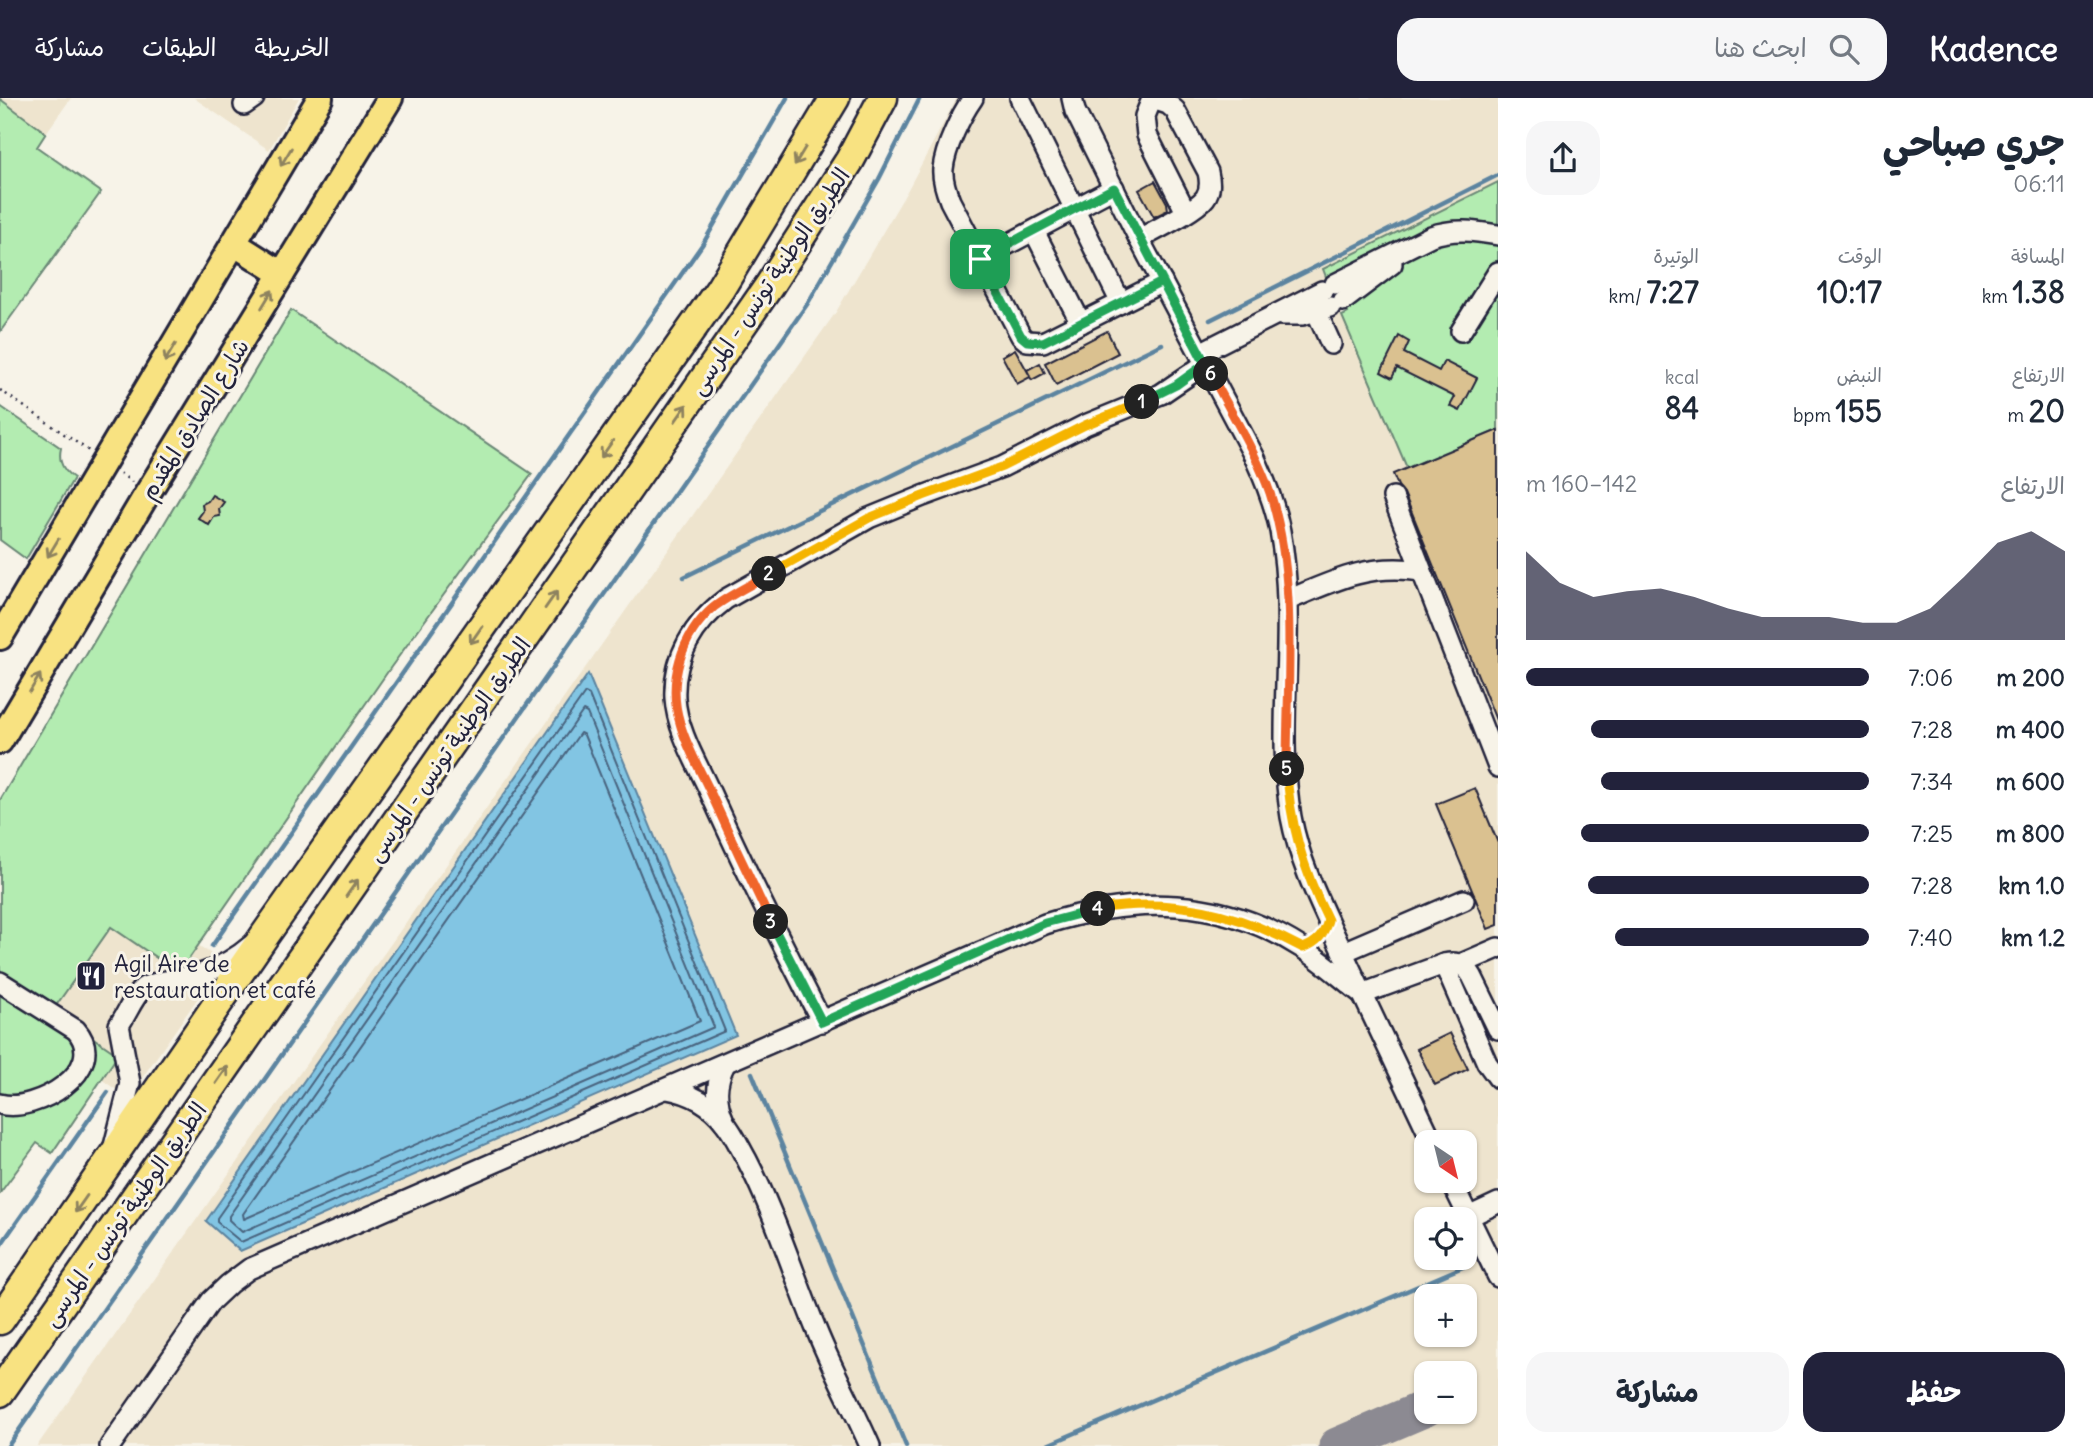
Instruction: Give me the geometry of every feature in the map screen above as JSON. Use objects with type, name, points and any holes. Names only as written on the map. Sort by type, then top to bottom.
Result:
[{"type":"highway","name":"الطريق الوطنية تونس - المرسى","points":[[0,1320],[265,935],[720,289],[835,98]]},
{"type":"highway","name":"الطريق الوطنية تونس - المرسى","points":[[0,1392],[769,286],[850,160],[883,98]]},
{"type":"main road","points":[[0,638],[320,98]]},
{"type":"main road","name":"شارع الصادق المقدم","points":[[0,741],[147,494],[390,98]]},
{"type":"main road","points":[[235,244],[282,274]]},
{"type":"lane","points":[[973,98],[955,132],[943,170],[950,201],[1021,336],[1027,341],[1043,342],[1162,282]]},
{"type":"lane","points":[[1020,98],[1121,303]]},
{"type":"lane","points":[[1072,98],[1075,111],[1139,239],[1254,456],[1270,492],[1280,530],[1288,600],[1288,794],[1294,829],[1304,864],[1328,920],[1427,1130]]},
{"type":"lane","points":[[1139,239],[1186,212],[1205,199],[1210,181],[1208,172],[1175,110],[1168,104],[1152,99],[1145,116],[1147,135],[1186,212]]},
{"type":"lane","points":[[980,259],[1114,188]]},
{"type":"lane","points":[[822,1022],[747,874],[680,726],[675,698],[677,671],[686,643],[694,630],[713,608],[726,599],[845,530],[896,506],[1002,467],[1085,425],[1161,394],[1202,359],[1276,314],[1329,299],[1371,282],[1418,242],[1457,230],[1498,235]]},
{"type":"lane","points":[[1034,231],[1081,323]]},
{"type":"lane","points":[[1457,329],[1498,272]]},
{"type":"lane","points":[[1329,299],[1331,344]]},
{"type":"lane","points":[[1393,497],[1498,767]]},
{"type":"lane","points":[[1288,600],[1358,572],[1390,568],[1421,571]]},
{"type":"lane","points":[[1343,952],[1464,900]]},
{"type":"lane","points":[[110,1446],[211,1301],[249,1269],[1045,923],[1082,912],[1119,906],[1158,904],[1196,908],[1269,930],[1303,948],[1362,994]]},
{"type":"lane","points":[[1303,948],[1320,939],[1328,920]]},
{"type":"lane","points":[[110,1162],[130,1083],[119,1025],[143,987],[152,982],[167,983],[204,973],[240,955],[265,935]]},
{"type":"lane","points":[[1362,994],[1498,948]]},
{"type":"lane","points":[[1452,964],[1468,968],[1498,1029]]},
{"type":"lane","points":[[1452,964],[1487,1063],[1498,1078]]},
{"type":"lane","points":[[0,982],[76,1030],[84,1039],[85,1053],[81,1067],[69,1084],[42,1098],[9,1107],[0,1104]]},
{"type":"lane","points":[[724,1122],[717,1094],[720,1073],[725,1064]]},
{"type":"lane","points":[[667,1088],[694,1097],[716,1112],[755,1176],[792,1263],[816,1329],[870,1446]]},
{"type":"lane","points":[[1477,1213],[1498,1203]]},
{"type":"lane","points":[[1477,1235],[1498,1277]]},
{"type":"path","points":[[0,390],[105,461],[147,494]]},
{"type":"shaded area","points":[[0,98],[71,98],[46,133]]},
{"type":"shaded area","points":[[194,98],[299,98],[269,150]]},
{"type":"shaded area","points":[[957,98],[1498,98],[1498,182],[1323,269],[1407,468],[1393,475],[1498,725],[1498,1446],[37,1446],[836,312],[906,193]]},
{"type":"shaded area","points":[[111,927],[178,973],[198,945],[223,962],[128,1098],[101,1079],[118,1055],[53,1010]]},
{"type":"green space","points":[[0,99],[46,133],[37,147],[101,192],[0,332]]},
{"type":"green space","points":[[1498,182],[1498,430],[1407,468],[1342,316],[1348,313],[1334,280],[1328,282],[1323,269]]},
{"type":"green space","points":[[291,310],[532,474],[391,667],[179,973],[111,927],[53,1010],[118,1055],[52,1153],[37,1143],[0,1193],[0,800]]},
{"type":"green space","points":[[0,406],[61,448],[62,465],[74,478],[26,559],[0,540]]},
{"type":"water","points":[[588,674],[736,1035],[240,1251],[206,1221]]},
{"type":"building","points":[[1155,181],[1168,210],[1154,217],[1139,190]]},
{"type":"building","points":[[1107,331],[1118,353],[1056,385],[1045,363]]},
{"type":"building","points":[[1399,336],[1409,342],[1404,353],[1439,371],[1444,361],[1477,378],[1460,411],[1450,406],[1455,397],[1397,368],[1392,378],[1381,372]]},
{"type":"building","points":[[1015,349],[1030,376],[1027,370],[1040,363],[1045,373],[1017,384],[1002,356]]},
{"type":"building","points":[[1498,430],[1498,725],[1404,493],[1393,474]]},
{"type":"building","points":[[212,495],[224,502],[219,509],[220,516],[214,517],[209,525],[198,518],[203,511],[202,504]]},
{"type":"building","points":[[1475,788],[1498,843],[1498,925],[1488,929],[1436,804]]},
{"type":"building","points":[[1450,1033],[1468,1069],[1435,1085],[1417,1049]]},
{"type":"waterway","points":[[212,946],[704,242],[787,98]]},
{"type":"waterway","points":[[8,1446],[808,303],[879,179],[920,98]]},
{"type":"waterway","points":[[1210,320],[1498,175]]},
{"type":"waterway","points":[[684,577],[1162,344]]},
{"type":"waterway","points":[[752,1073],[906,1446]]},
{"type":"waterway","points":[[0,1246],[108,1092]]},
{"type":"waterway","points":[[1045,1446],[1456,1270]]},
{"type":"taxiway","points":[[1337,1446],[1414,1413]]},
{"type":"place","name":"Agil Aire de restauration et café","points":[[91,976]]},
{"type":"route","points":[[1114,188],[1254,456],[1270,492],[1280,530],[1288,600],[1288,794],[1296,840],[1312,887],[1328,920],[1320,939],[1303,948],[1269,930],[1196,908],[1158,904],[1082,912],[1045,923],[822,1022],[747,874],[680,726],[675,684],[686,643],[713,608],[845,530],[896,506],[1002,467],[1085,425],[1161,394],[1205,364],[1162,282],[1043,342],[1035,343],[1021,336],[980,259],[1114,188]]}]
